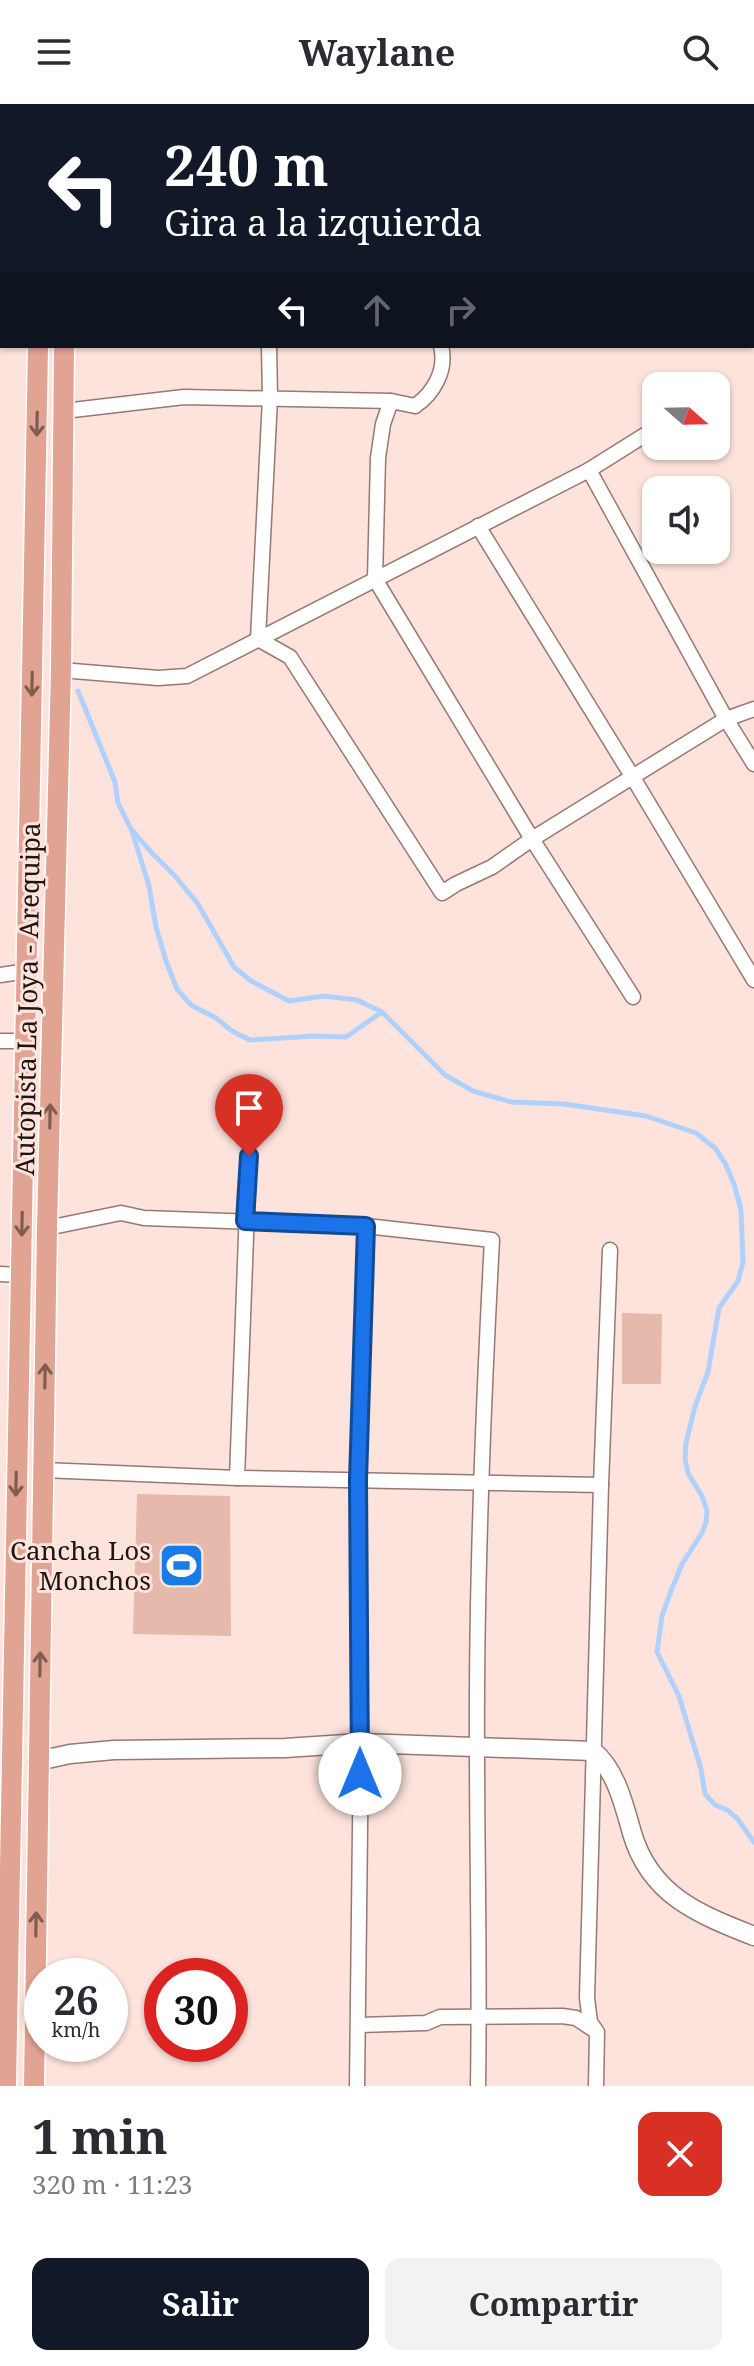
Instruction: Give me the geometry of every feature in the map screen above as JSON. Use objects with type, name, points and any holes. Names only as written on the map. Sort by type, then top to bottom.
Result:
[{"type":"main road","name":"Autopista La Joya - Arequipa","points":[[6,2086],[4,1955],[8,1517],[21,1275],[38,348]]},
{"type":"main road","name":"Autopista La Joya - Arequipa","points":[[34,2086],[47,1228],[61,670],[64,348]]},
{"type":"street","points":[[258,639],[270,398],[269,348]]},
{"type":"street","points":[[64,411],[184,397],[391,401],[415,406],[428,396],[437,383],[442,348]]},
{"type":"street","points":[[391,401],[383,424],[378,458],[375,579],[532,839],[633,997]]},
{"type":"street","points":[[61,670],[158,678],[187,676],[589,470],[642,437]]},
{"type":"street","points":[[589,470],[754,764]]},
{"type":"street","points":[[478,526],[754,980]]},
{"type":"street","points":[[258,639],[290,657],[442,893],[492,867],[726,719],[754,709]]},
{"type":"street","points":[[0,975],[27,971]]},
{"type":"street","points":[[0,1041],[26,1041]]},
{"type":"street","points":[[237,1478],[249,1156]]},
{"type":"street","points":[[47,1228],[121,1213],[144,1218],[366,1226],[492,1240],[480,1483],[476,1746],[478,2086]]},
{"type":"street","points":[[357,2086],[361,1743],[358,1480],[366,1226]]},
{"type":"street","points":[[596,2086],[597,2032],[590,2022],[587,1998],[610,1250]]},
{"type":"street","points":[[0,1274],[21,1275]]},
{"type":"street","points":[[43,1470],[237,1478],[601,1485]]},
{"type":"street","points":[[38,1761],[114,1750],[285,1748],[361,1743],[593,1751],[602,1758],[621,1794],[641,1857],[652,1877],[685,1904],[754,1936]]},
{"type":"street","points":[[359,2025],[426,2023],[440,2017],[562,2016],[576,2018],[597,2032]]},
{"type":"shaded area","points":[[622,1313],[662,1314],[661,1384],[622,1384]]},
{"type":"shaded area","name":"Cancha Los Monchos","points":[[137,1494],[230,1496],[231,1636],[133,1634]]},
{"type":"waterway","points":[[78,691],[115,782],[118,803],[131,829],[198,904],[234,967],[251,981],[289,1001],[324,996],[357,1000],[382,1012],[445,1075],[473,1091],[511,1102],[564,1104],[646,1116],[696,1133],[715,1148],[725,1163],[741,1210],[743,1262],[738,1281],[719,1308],[708,1372],[686,1443],[688,1473],[702,1496],[707,1511],[706,1522],[682,1564],[671,1591],[662,1616],[657,1652],[679,1696],[701,1769],[705,1794],[715,1805],[737,1818],[754,1842]]},
{"type":"waterway","points":[[132,831],[149,886],[166,961],[177,989],[191,1005],[250,1040],[346,1037],[382,1012]]},
{"type":"place","name":"Cancha Los Monchos","points":[[182,1565]]},
{"type":"route","points":[[249,1156],[245,1221],[366,1226],[358,1480],[360,1774]]}]
